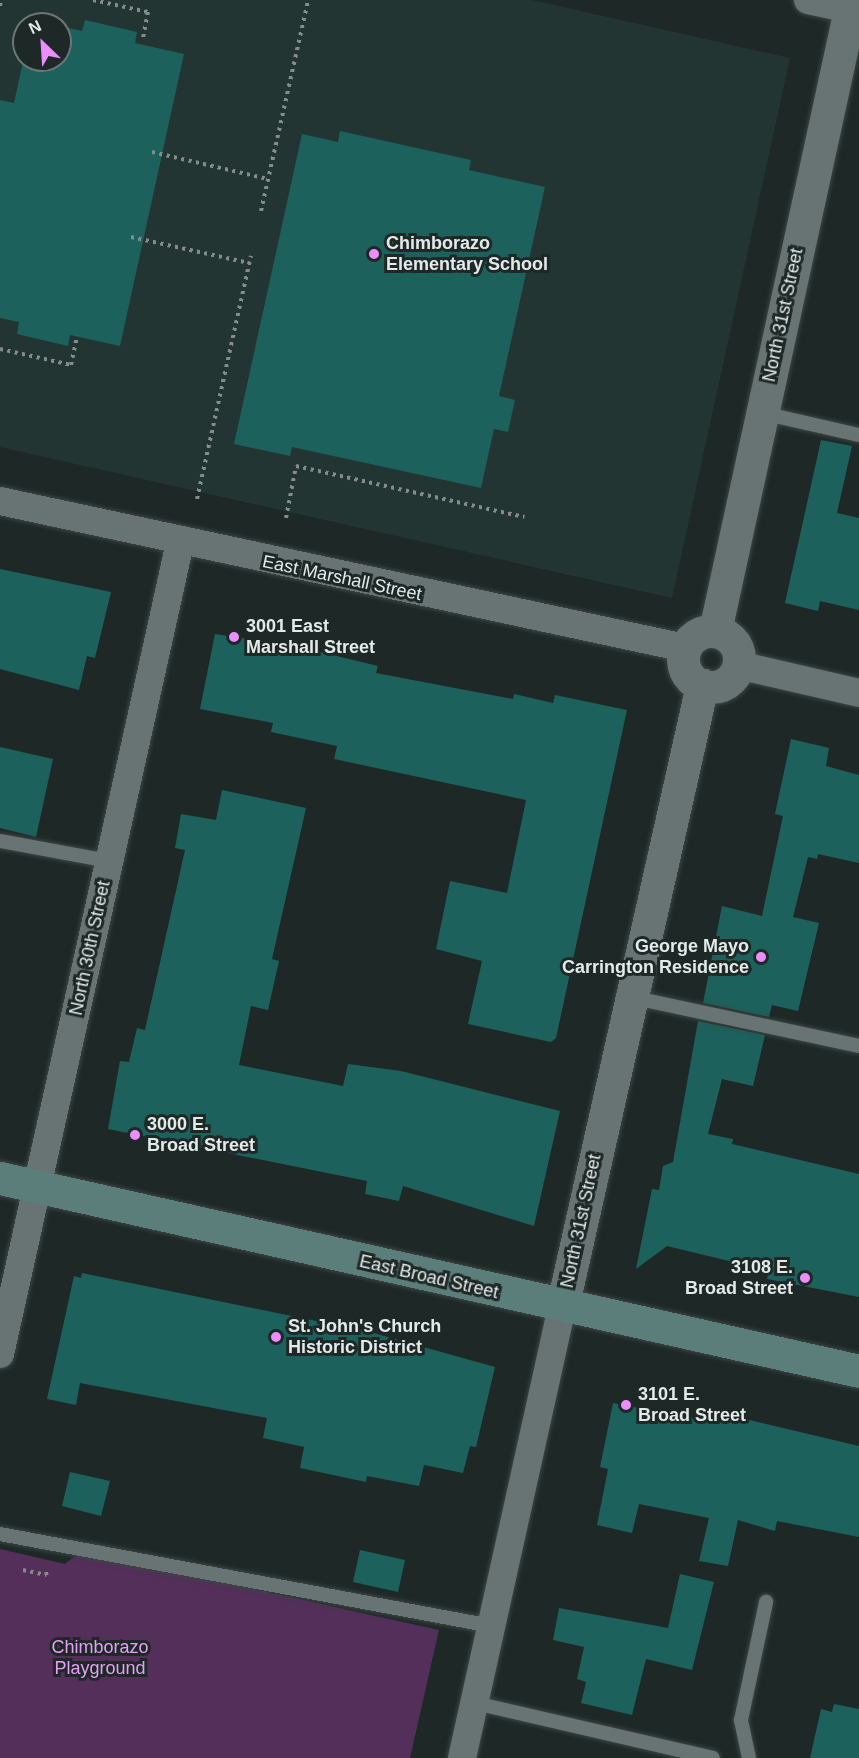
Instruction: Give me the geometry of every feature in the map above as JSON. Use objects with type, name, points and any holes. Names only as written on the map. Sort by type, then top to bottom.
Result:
[{"type":"main road","name":"East Broad Street","points":[[0,1178],[562,1308],[859,1371]]},
{"type":"street","points":[[807,0],[854,7]]},
{"type":"street","name":"North 31st Street","points":[[715,631],[761,413],[854,7]]},
{"type":"street","name":"East Marshall Street","points":[[0,501],[180,543],[685,648]]},
{"type":"street","name":"North 30th Street","points":[[0,1354],[180,543]]},
{"type":"street","points":[[715,631],[736,647],[738,665],[720,685],[702,685],[684,666],[685,648],[697,634],[715,631]]},
{"type":"street","points":[[738,665],[859,693]]},
{"type":"street","name":"North 31st Street","points":[[462,1758],[702,685]]},
{"type":"lane","points":[[761,413],[859,435]]},
{"type":"lane","points":[[0,841],[109,861]]},
{"type":"lane","points":[[631,997],[859,1047]]},
{"type":"lane","points":[[0,1534],[491,1626]]},
{"type":"lane","points":[[749,1758],[741,1720],[766,1602]]},
{"type":"lane","points":[[475,1703],[713,1758]]},
{"type":"path","points":[[0,6],[1,0]]},
{"type":"path","points":[[93,0],[148,12],[143,38]]},
{"type":"path","points":[[261,211],[308,0]]},
{"type":"path","points":[[152,152],[268,179]]},
{"type":"path","points":[[131,237],[249,263]]},
{"type":"path","points":[[197,499],[251,256]]},
{"type":"path","points":[[0,349],[71,365],[77,336]]},
{"type":"path","points":[[285,518],[296,466],[524,517]]},
{"type":"shaded area","name":"Chimborazo Elementary School","points":[[0,0],[532,0],[790,58],[672,598],[0,447]]},
{"type":"green space","name":"Chimborazo Playground","points":[[0,1549],[65,1564],[81,1551],[439,1630],[410,1758],[0,1758]]},
{"type":"building","points":[[85,20],[137,32],[135,43],[184,54],[120,346],[70,335],[68,346],[17,334],[19,322],[0,318],[0,100],[14,103],[21,72],[72,72],[72,29],[82,31]]},
{"type":"building","points":[[340,131],[471,160],[469,170],[545,187],[499,396],[515,400],[508,432],[494,429],[481,488],[292,447],[290,456],[234,444],[302,134],[338,142]]},
{"type":"building","points":[[821,440],[852,446],[837,513],[859,518],[859,610],[820,601],[818,611],[785,603]]},
{"type":"building","points":[[0,569],[111,592],[95,658],[87,656],[79,690],[0,669]]},
{"type":"building","points":[[215,634],[291,645],[378,666],[376,673],[513,699],[514,694],[553,703],[555,695],[627,710],[556,1038],[551,1042],[468,1024],[482,961],[436,949],[450,881],[507,893],[526,800],[334,759],[337,746],[271,732],[273,723],[200,709]]},
{"type":"building","points":[[791,739],[829,748],[826,766],[859,775],[859,863],[818,854],[817,859],[808,857],[793,917],[819,923],[798,1011],[772,1005],[769,1017],[703,1003],[722,906],[762,916],[783,816],[775,814]]},
{"type":"building","points":[[0,747],[53,759],[36,837],[0,828]]},
{"type":"building","points":[[222,790],[306,808],[272,959],[279,961],[268,1010],[251,1006],[239,1065],[343,1086],[348,1064],[401,1071],[560,1111],[534,1226],[403,1186],[399,1201],[365,1194],[367,1181],[108,1129],[120,1061],[129,1062],[137,1028],[145,1030],[185,850],[175,848],[181,814],[216,820]]},
{"type":"building","points":[[698,1021],[765,1035],[753,1086],[722,1079],[708,1134],[733,1139],[732,1144],[859,1174],[859,1297],[767,1279],[768,1274],[737,1269],[733,1262],[667,1246],[636,1269],[652,1189],[659,1190],[663,1166],[673,1162]]},
{"type":"building","points":[[82,1273],[370,1332],[495,1367],[476,1447],[470,1446],[463,1473],[424,1465],[419,1486],[367,1476],[366,1482],[300,1468],[304,1447],[263,1438],[267,1418],[80,1383],[76,1405],[47,1399],[74,1276],[81,1278]]},
{"type":"building","points":[[613,1403],[713,1422],[715,1412],[859,1446],[859,1537],[777,1521],[775,1531],[738,1520],[728,1566],[699,1561],[709,1518],[639,1504],[632,1533],[597,1525],[608,1469],[600,1467]]},
{"type":"building","points":[[70,1472],[110,1481],[101,1516],[62,1506]]},
{"type":"building","points":[[360,1550],[405,1560],[398,1592],[353,1582]]},
{"type":"building","points":[[680,1574],[714,1582],[692,1670],[646,1659],[632,1715],[581,1703],[586,1682],[577,1679],[584,1647],[553,1640],[559,1608],[668,1628]]},
{"type":"building","points":[[834,1704],[859,1709],[859,1758],[810,1758],[821,1709],[832,1712]]},
{"type":"place","name":"Chimborazo Elementary School","points":[[374,254]]},
{"type":"place","name":"3001 East Marshall Street","points":[[234,637]]},
{"type":"place","name":"George Mayo Carrington Residence","points":[[761,957]]},
{"type":"place","name":"3000 E. Broad Street","points":[[135,1135]]},
{"type":"place","name":"3108 E. Broad Street","points":[[805,1278]]},
{"type":"place","name":"St. John's Church Historic District","points":[[276,1337]]},
{"type":"place","name":"3101 E. Broad Street","points":[[626,1405]]}]
